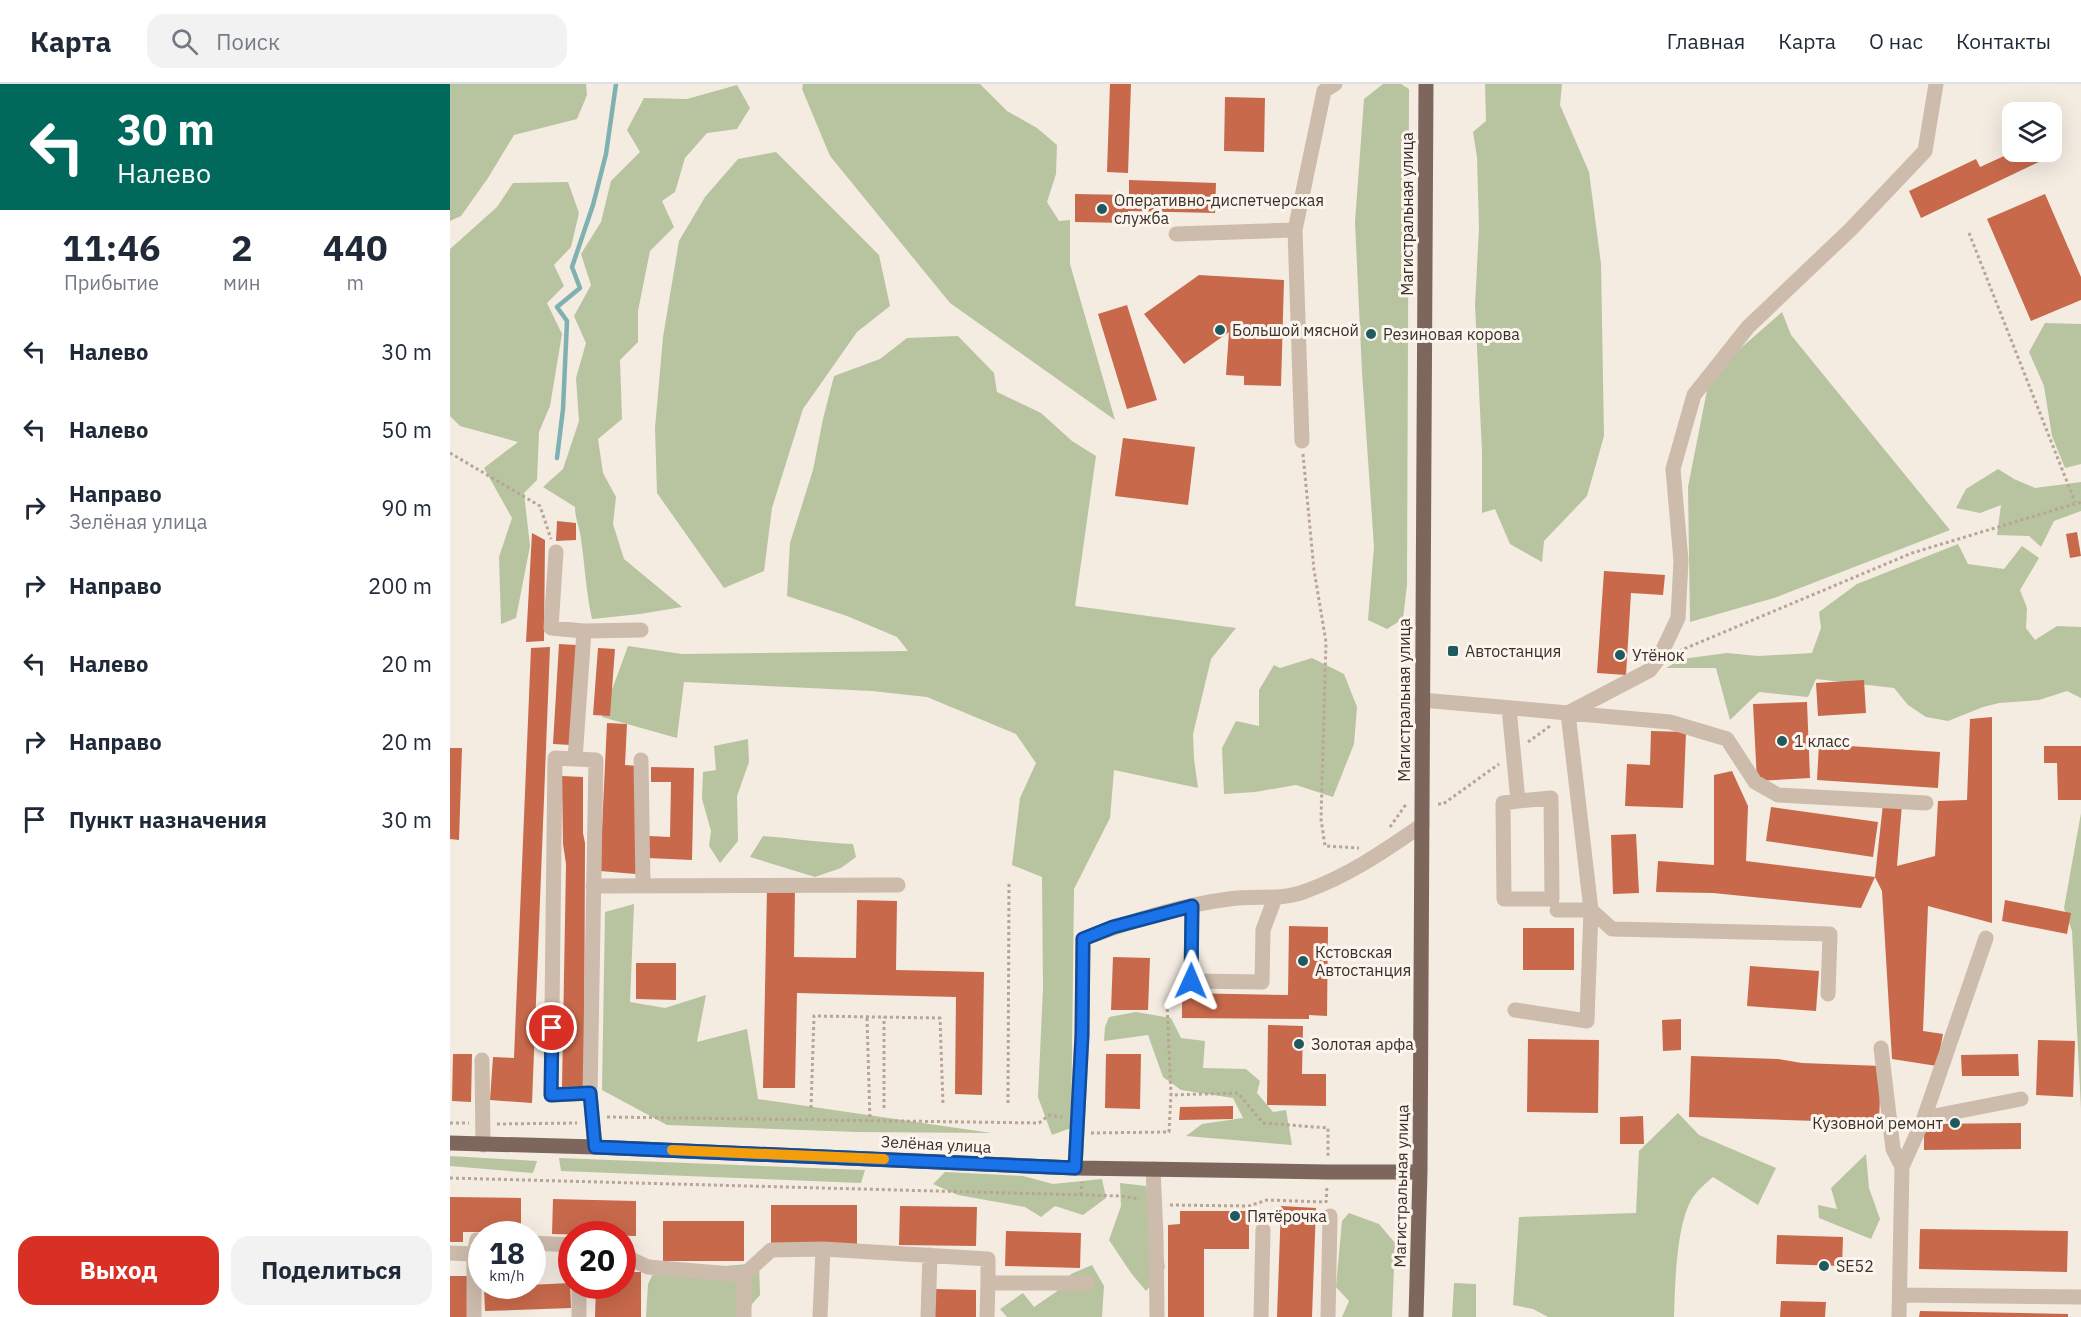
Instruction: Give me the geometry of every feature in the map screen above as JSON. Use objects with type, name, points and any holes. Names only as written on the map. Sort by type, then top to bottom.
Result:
[{"type":"main road","name":"Магистральная улица","points":[[1416,1317],[1420,1172],[1426,84]]},
{"type":"main road","name":"Зелёная улица","points":[[450,1143],[1075,1168],[1420,1172]]},
{"type":"street","points":[[1302,441],[1296,230],[1324,91],[1335,84]]},
{"type":"street","points":[[1568,713],[1650,670],[1659,658],[1678,618],[1681,561],[1673,469],[1694,395],[1748,327],[1851,229],[1925,151],[1936,84]]},
{"type":"street","points":[[1176,234],[1296,230]]},
{"type":"street","points":[[556,552],[551,628],[584,631],[641,630]]},
{"type":"street","points":[[575,759],[584,631]]},
{"type":"street","points":[[1422,700],[1671,722],[1727,739],[1755,782],[1778,795],[1926,803]]},
{"type":"street","points":[[1509,708],[1518,801]]},
{"type":"street","points":[[1515,1010],[1587,1021],[1591,910],[1568,713]]},
{"type":"street","points":[[590,1093],[551,1095],[555,758],[596,760],[590,1093],[595,1147]]},
{"type":"street","points":[[641,760],[643,886]]},
{"type":"street","points":[[1551,798],[1552,899],[1504,899],[1503,803],[1518,801],[1551,798]]},
{"type":"street","points":[[1075,1168],[1082,1035],[1083,939],[1113,927],[1192,906],[1230,898],[1275,898],[1304,892],[1353,871],[1422,825]]},
{"type":"street","points":[[593,886],[898,885]]},
{"type":"street","points":[[1192,906],[1191,981],[1262,982],[1263,930],[1275,898]]},
{"type":"street","points":[[1557,910],[1591,910],[1612,929],[1830,934],[1828,994]]},
{"type":"street","points":[[1899,1317],[1902,1167],[1924,1118],[1986,938]]},
{"type":"street","points":[[1881,1048],[1893,1149],[1902,1167]]},
{"type":"street","points":[[482,1060],[483,1144]]},
{"type":"street","points":[[1924,1118],[2021,1099]]},
{"type":"street","points":[[1153,1169],[1157,1317]]},
{"type":"street","points":[[1328,1209],[1328,1317]]},
{"type":"street","points":[[1261,1317],[1263,1230]]},
{"type":"street","points":[[450,1253],[468,1249]]},
{"type":"street","points":[[744,1317],[744,1275],[771,1250],[823,1250],[988,1259],[987,1317]]},
{"type":"street","points":[[820,1317],[823,1250]]},
{"type":"street","points":[[928,1317],[930,1255]]},
{"type":"street","points":[[636,1262],[648,1267],[744,1275]]},
{"type":"street","points":[[988,1283],[1087,1283]]},
{"type":"street","points":[[1900,1294],[2081,1297]]},
{"type":"street","points":[[474,1317],[475,1299]]},
{"type":"street","points":[[579,1299],[579,1317]]},
{"type":"path","points":[[1970,233],[2075,503]]},
{"type":"path","points":[[1302,441],[1314,570],[1326,642],[1321,819],[1325,846],[1366,848]]},
{"type":"path","points":[[450,453],[540,506],[556,552]]},
{"type":"path","points":[[1675,654],[1683,648],[1819,594],[1912,553],[2081,502]]},
{"type":"path","points":[[1520,748],[1568,713]]},
{"type":"path","points":[[1389,830],[1407,803],[1443,804],[1501,762]]},
{"type":"path","points":[[1008,1103],[1009,882]]},
{"type":"path","points":[[450,1123],[581,1123],[604,1117],[1039,1123],[1049,1115],[1070,1119],[1077,1133],[1170,1132],[1172,1095],[1167,1003]]},
{"type":"path","points":[[812,1108],[814,1016],[940,1018],[943,1104]]},
{"type":"path","points":[[867,1017],[870,1121]]},
{"type":"path","points":[[884,1017],[884,1108]]},
{"type":"path","points":[[1172,1095],[1238,1093],[1263,1123],[1328,1128],[1328,1172]]},
{"type":"path","points":[[450,1178],[1121,1196],[1168,1205],[1250,1206],[1267,1200],[1328,1209]]},
{"type":"green space","points":[[450,84],[586,84],[587,95],[577,119],[514,135],[461,216],[450,221]]},
{"type":"green space","points":[[803,84],[980,84],[1007,111],[1037,128],[1057,145],[1056,174],[1047,202],[1059,221],[1070,220],[1070,264],[1115,420],[950,303],[830,156],[802,89]]},
{"type":"green space","points":[[1383,84],[1401,84],[1409,89],[1407,585],[1403,619],[1387,629],[1368,620],[1374,547],[1355,222],[1364,99]]},
{"type":"green space","points":[[1485,84],[1562,84],[1560,105],[1589,172],[1601,264],[1604,436],[1587,496],[1544,541],[1542,562],[1510,544],[1495,509],[1482,513],[1482,452],[1475,305],[1479,228],[1477,157],[1473,132],[1486,121]]},
{"type":"green space","points":[[737,85],[750,108],[737,129],[707,133],[685,158],[675,192],[662,201],[674,227],[650,251],[638,311],[638,342],[620,360],[622,419],[598,439],[603,473],[616,497],[613,524],[624,559],[682,607],[592,619],[575,507],[543,487],[563,469],[579,421],[576,378],[586,343],[574,316],[591,285],[581,254],[601,222],[611,181],[640,152],[627,130],[644,98],[687,99]]},
{"type":"green space","points":[[776,152],[879,255],[890,306],[857,332],[803,409],[772,508],[764,571],[724,588],[657,493],[655,428],[663,337],[679,241],[705,197],[738,159]]},
{"type":"green space","points":[[568,182],[579,213],[571,247],[554,265],[564,286],[547,303],[562,334],[550,406],[539,432],[537,480],[524,493],[530,546],[516,618],[501,624],[499,557],[512,518],[484,468],[518,442],[460,426],[450,416],[450,249],[497,207],[513,183]]},
{"type":"green space","points":[[1782,312],[1791,335],[1950,530],[1774,598],[1690,622],[1688,487],[1710,375]]},
{"type":"green space","points":[[2045,323],[2081,324],[2081,464],[2065,468],[2052,436],[2044,386],[2029,352]]},
{"type":"green space","points":[[958,336],[994,373],[997,392],[1041,413],[1072,441],[1096,456],[1075,606],[1236,628],[1211,659],[1193,734],[1198,788],[1114,770],[1110,818],[1074,889],[1071,1128],[1052,1135],[1038,1097],[1043,988],[1042,877],[1012,865],[1020,798],[1036,763],[1016,734],[927,697],[872,691],[684,682],[677,738],[602,717],[628,646],[682,654],[908,651],[897,637],[847,616],[787,596],[790,543],[813,470],[834,376],[880,359],[907,338]]},
{"type":"green space","points":[[1998,469],[2035,488],[2081,482],[2081,511],[2054,521],[2041,547],[2029,536],[1997,535],[2001,505],[1980,513],[1956,508],[1966,489]]},
{"type":"green space","points":[[1958,544],[1968,564],[2004,569],[2022,546],[2039,558],[2020,590],[2027,608],[2026,628],[2035,640],[2057,626],[2081,627],[2081,698],[2067,691],[2039,700],[1999,703],[1983,707],[1948,721],[1926,717],[1908,705],[1894,688],[1816,679],[1808,697],[1759,692],[1730,720],[1716,668],[1666,668],[1682,659],[1727,653],[1758,656],[1812,653],[1821,628],[1819,612],[1857,584]]},
{"type":"green space","points":[[1312,658],[1344,674],[1357,707],[1354,744],[1333,797],[1296,785],[1255,792],[1224,794],[1222,748],[1236,721],[1259,726],[1259,690],[1274,665],[1280,668]]},
{"type":"green space","points":[[748,739],[749,762],[737,796],[738,841],[720,863],[709,846],[711,831],[702,799],[703,772],[716,770],[714,746]]},
{"type":"green space","points":[[2081,813],[2081,1109],[2072,931],[2064,908]]},
{"type":"green space","points":[[763,836],[853,844],[856,857],[841,868],[815,877],[750,857]]},
{"type":"green space","points":[[634,904],[630,1002],[665,1008],[706,995],[697,1042],[747,1029],[758,1099],[991,1133],[857,1132],[667,1125],[602,1090],[605,912]]},
{"type":"green space","points":[[1136,1012],[1171,1018],[1181,1038],[1205,1041],[1203,1068],[1246,1069],[1260,1081],[1257,1093],[1273,1112],[1286,1110],[1292,1145],[1186,1136],[1202,1124],[1243,1118],[1233,1098],[1181,1090],[1163,1077],[1148,1035],[1104,1041],[1105,1027],[1109,1017]]},
{"type":"green space","points":[[1678,1113],[1699,1135],[1776,1168],[1758,1205],[1713,1177],[1693,1197],[1687,1208],[1680,1238],[1674,1317],[1548,1317],[1533,1309],[1513,1305],[1519,1217],[1636,1213],[1639,1151]]},
{"type":"green space","points":[[1866,1154],[1869,1188],[1880,1219],[1871,1239],[1819,1218],[1818,1205],[1837,1209],[1831,1188]]},
{"type":"green space","points":[[450,1156],[537,1161],[533,1173],[450,1166]]},
{"type":"green space","points":[[559,1158],[865,1170],[861,1183],[561,1171]]},
{"type":"green space","points":[[945,1172],[1023,1176],[1053,1184],[1102,1179],[1106,1198],[1083,1215],[1055,1206],[1041,1217],[1025,1207],[958,1195],[933,1184]]},
{"type":"green space","points":[[1120,1183],[1146,1186],[1159,1226],[1165,1268],[1146,1291],[1109,1240],[1121,1206]]},
{"type":"green space","points":[[1349,1213],[1379,1224],[1395,1243],[1392,1317],[1342,1317],[1349,1301],[1336,1287],[1342,1221]]},
{"type":"green space","points":[[659,1262],[703,1268],[759,1263],[760,1295],[752,1304],[748,1317],[646,1317],[648,1284]]},
{"type":"green space","points":[[1092,1265],[1104,1286],[1102,1317],[1007,1317],[1000,1309],[1023,1293],[1034,1307],[1056,1292],[1071,1274]]},
{"type":"green space","points":[[1454,1283],[1476,1284],[1476,1317],[1452,1317]]},
{"type":"building","points":[[1110,84],[1131,84],[1128,173],[1107,172]]},
{"type":"building","points":[[1225,97],[1265,98],[1264,152],[1224,151]]},
{"type":"building","points":[[2002,157],[2002,162],[2039,162],[1921,218],[1909,191],[1976,159],[1980,167]]},
{"type":"building","points":[[1129,180],[1216,183],[1215,213],[1128,211],[1128,223],[1075,222],[1075,194],[1129,195]]},
{"type":"building","points":[[2045,194],[2081,277],[2081,300],[2031,321],[1987,219]]},
{"type":"building","name":"Большой мясной","points":[[1199,275],[1284,280],[1281,386],[1244,385],[1244,376],[1226,375],[1229,332],[1184,364],[1144,314]]},
{"type":"building","points":[[1127,305],[1157,400],[1127,409],[1098,314]]},
{"type":"building","points":[[1123,438],[1195,447],[1188,505],[1115,496]]},
{"type":"building","points":[[557,521],[576,523],[576,540],[556,541]]},
{"type":"building","points":[[2077,532],[2081,556],[2070,558],[2066,534]]},
{"type":"building","points":[[532,533],[545,540],[544,641],[526,642]]},
{"type":"building","points":[[1604,571],[1665,575],[1663,595],[1631,593],[1626,675],[1597,673]]},
{"type":"building","points":[[559,644],[576,645],[571,745],[553,744]]},
{"type":"building","points":[[550,647],[532,1103],[490,1100],[493,1057],[514,1058],[531,648]]},
{"type":"building","points":[[598,648],[615,649],[610,716],[593,715]]},
{"type":"building","points":[[1864,680],[1866,713],[1818,716],[1816,683]]},
{"type":"building","name":"1 класс","points":[[1807,702],[1810,778],[1757,781],[1753,704]]},
{"type":"building","points":[[1992,717],[1992,923],[1928,906],[1923,1031],[1943,1034],[1937,1066],[1892,1059],[1882,891],[1875,877],[1883,804],[1902,804],[1897,866],[1935,856],[1938,801],[1967,800],[1970,719]]},
{"type":"building","points":[[607,723],[627,724],[625,765],[638,766],[636,874],[600,871]]},
{"type":"building","points":[[1651,731],[1686,732],[1683,808],[1625,806],[1627,764],[1650,765]]},
{"type":"building","points":[[1819,744],[1940,752],[1938,788],[1817,780]]},
{"type":"building","points":[[2044,746],[2081,746],[2081,800],[2058,800],[2057,763],[2044,763]]},
{"type":"building","points":[[450,748],[462,748],[459,840],[450,839]]},
{"type":"building","points":[[651,767],[694,768],[692,860],[648,858],[649,836],[670,837],[671,782],[651,782]]},
{"type":"building","points":[[1732,771],[1748,806],[1746,861],[1875,877],[1861,908],[1713,893],[1656,892],[1658,861],[1714,865],[1714,775]]},
{"type":"building","points":[[562,776],[583,777],[584,1088],[562,1088],[566,864],[563,844]]},
{"type":"building","points":[[1771,807],[1878,822],[1873,857],[1766,841]]},
{"type":"building","points":[[1636,834],[1639,893],[1613,894],[1611,835]]},
{"type":"building","points":[[767,889],[795,889],[794,957],[856,958],[857,900],[897,901],[896,970],[984,972],[982,1095],[955,1094],[956,997],[797,993],[795,1088],[763,1088]]},
{"type":"building","points":[[2005,900],[2071,913],[2067,934],[2002,921]]},
{"type":"building","points":[[1289,926],[1328,927],[1327,1016],[1309,1015],[1309,1019],[1182,1018],[1182,993],[1288,995]]},
{"type":"building","points":[[1523,928],[1574,928],[1574,970],[1523,970]]},
{"type":"building","points":[[1113,957],[1150,958],[1148,1010],[1111,1010]]},
{"type":"building","points":[[636,963],[676,963],[676,1000],[636,999]]},
{"type":"building","points":[[1750,966],[1819,971],[1816,1011],[1747,1006]]},
{"type":"building","points":[[1681,1019],[1681,1050],[1663,1051],[1662,1020]]},
{"type":"building","points":[[1268,1025],[1303,1026],[1302,1074],[1326,1074],[1326,1106],[1267,1105]]},
{"type":"building","points":[[1528,1039],[1599,1040],[1598,1113],[1527,1112]]},
{"type":"building","points":[[2038,1040],[2075,1041],[2073,1097],[2036,1095]]},
{"type":"building","points":[[453,1054],[472,1054],[471,1102],[452,1101]]},
{"type":"building","points":[[1106,1054],[1141,1054],[1140,1109],[1105,1108]]},
{"type":"building","points":[[2018,1054],[2019,1076],[1962,1076],[1961,1055]]},
{"type":"building","points":[[1691,1056],[1881,1066],[1879,1123],[1689,1117]]},
{"type":"building","points":[[1233,1106],[1233,1119],[1179,1120],[1180,1107]]},
{"type":"building","points":[[1643,1116],[1644,1144],[1620,1144],[1620,1117]]},
{"type":"building","points":[[2021,1123],[2021,1149],[1924,1150],[1924,1124]]},
{"type":"building","points":[[450,1197],[521,1198],[521,1221],[468,1221],[468,1232],[463,1232],[463,1242],[450,1242]]},
{"type":"building","points":[[553,1199],[636,1201],[636,1221],[558,1221],[558,1234],[552,1234]]},
{"type":"building","points":[[771,1205],[857,1205],[857,1244],[771,1244]]},
{"type":"building","points":[[900,1206],[977,1207],[976,1246],[899,1245]]},
{"type":"building","points":[[1281,1206],[1316,1208],[1312,1317],[1277,1317]]},
{"type":"building","points":[[1180,1211],[1249,1211],[1249,1249],[1204,1249],[1204,1317],[1168,1317],[1168,1225],[1180,1224]]},
{"type":"building","points":[[663,1221],[744,1221],[744,1261],[663,1261]]},
{"type":"building","points":[[1920,1229],[2068,1231],[2067,1272],[1919,1269]]},
{"type":"building","points":[[1006,1231],[1081,1233],[1080,1268],[1005,1266]]},
{"type":"building","points":[[1777,1235],[1843,1237],[1842,1266],[1776,1264]]},
{"type":"building","points":[[636,1272],[641,1272],[641,1317],[595,1317],[596,1299],[636,1299]]},
{"type":"building","points":[[450,1276],[468,1276],[468,1317],[450,1317]]},
{"type":"building","points":[[546,1284],[558,1284],[558,1299],[571,1299],[571,1308],[485,1311],[484,1299],[546,1299]]},
{"type":"building","points":[[935,1289],[976,1290],[976,1317],[934,1317]]},
{"type":"building","points":[[1781,1301],[1826,1302],[1825,1317],[1780,1317]]},
{"type":"building","points":[[1920,1311],[2068,1314],[2068,1317],[1919,1317]]},
{"type":"waterway","points":[[557,458],[563,409],[567,321],[557,307],[580,288],[572,267],[593,205],[606,154],[616,84]]},
{"type":"slow traffic","points":[[672,1150],[884,1159]]},
{"type":"place","name":"Оперативно-диспетчерская служба","points":[[1102,209]]},
{"type":"place","name":"Большой мясной","points":[[1220,330]]},
{"type":"place","name":"Резиновая корова","points":[[1371,334]]},
{"type":"place","name":"Автостанция","points":[[1453,651]]},
{"type":"place","name":"Утёнок","points":[[1620,655]]},
{"type":"place","name":"1 класс","points":[[1782,741]]},
{"type":"place","name":"Кстовская Автостанция","points":[[1303,961]]},
{"type":"place","name":"Золотая арфа","points":[[1299,1044]]},
{"type":"place","name":"Кузовной ремонт","points":[[1955,1123]]},
{"type":"place","name":"Пятёрочка","points":[[1235,1216]]},
{"type":"place","name":"SE52","points":[[1824,1266]]},
{"type":"route","points":[[552,1028],[551,1095],[590,1093],[595,1147],[1075,1168],[1082,1035],[1083,939],[1113,927],[1192,906],[1191,981]]}]
